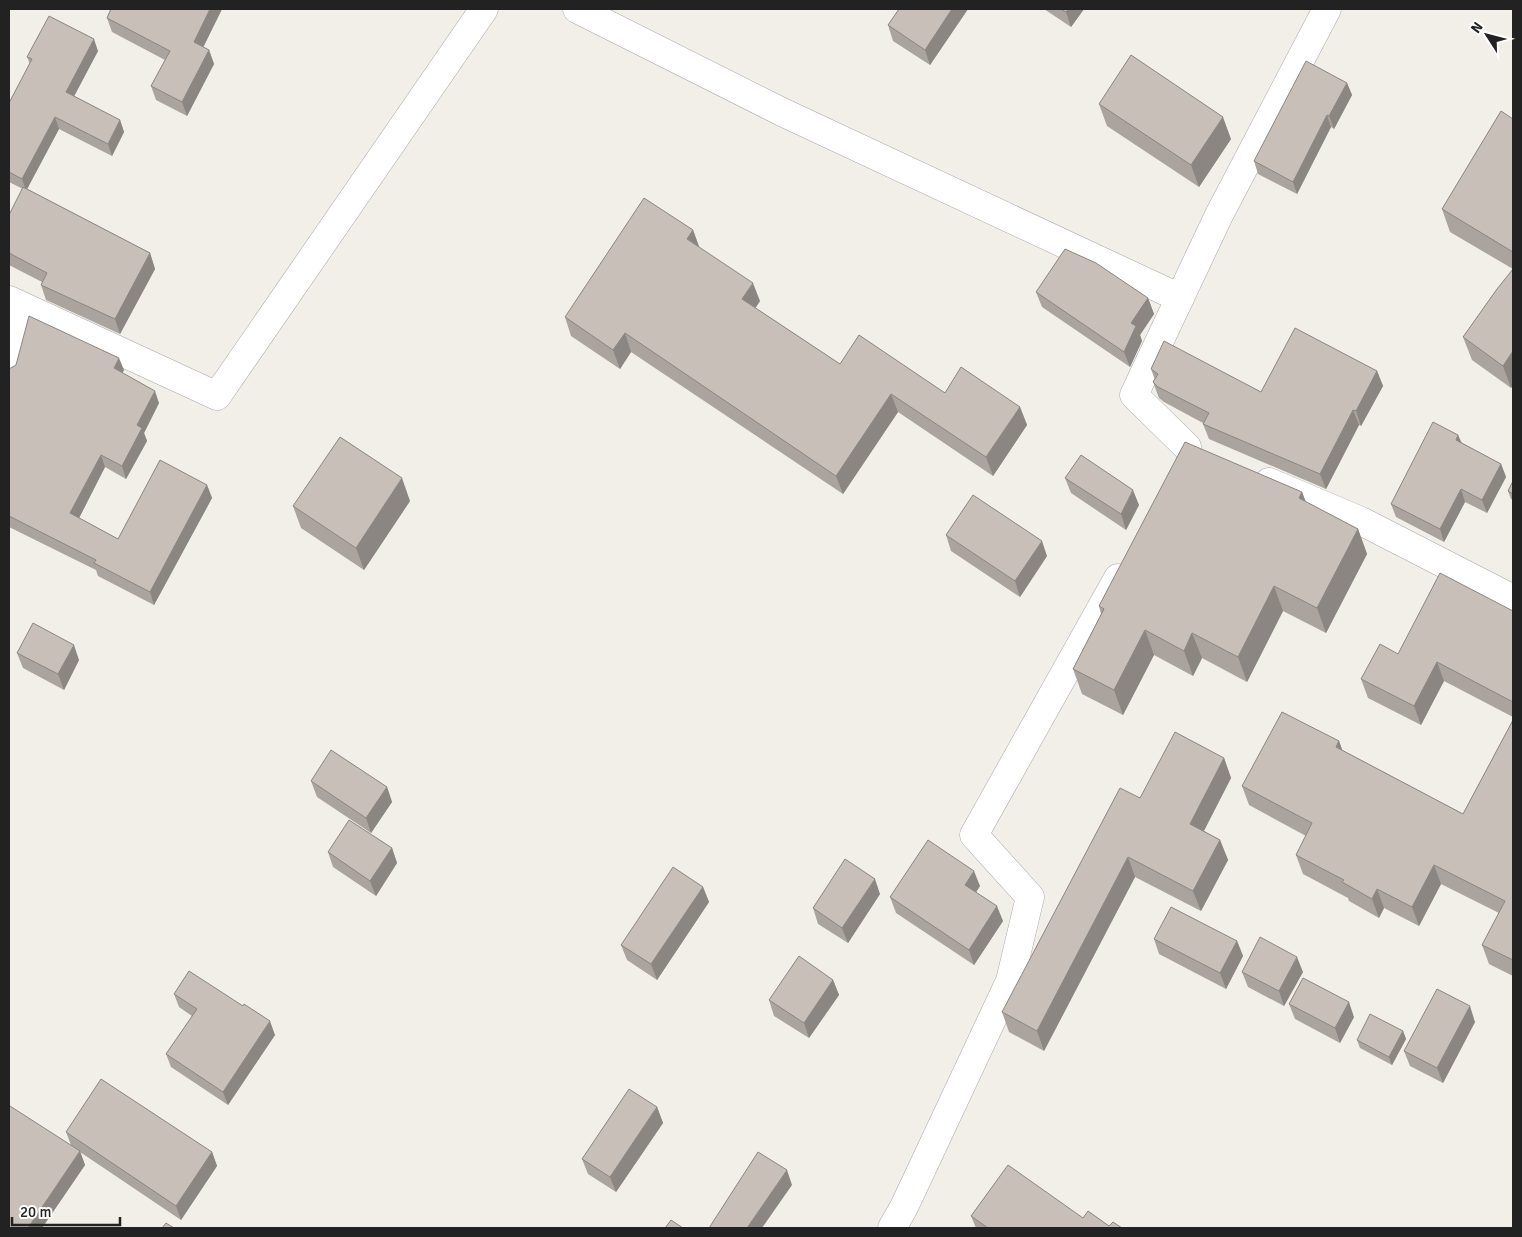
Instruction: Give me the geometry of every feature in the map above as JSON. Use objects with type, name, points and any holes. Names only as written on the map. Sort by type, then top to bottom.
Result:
[{"type":"street","points":[[9,367],[16,304],[217,396],[484,9]]},
{"type":"street","points":[[577,9],[782,112],[1180,298]]},
{"type":"street","points":[[1214,458],[1187,447],[1134,395],[1219,215],[1328,9]]},
{"type":"street","points":[[1173,473],[1187,447]]},
{"type":"street","points":[[1242,470],[1361,520],[1513,599]]},
{"type":"street","points":[[892,1228],[904,1207],[1010,981],[1030,897],[974,835],[1131,553]]},
{"type":"building","points":[[111,9],[210,9],[194,42],[209,50],[182,102],[151,86],[170,51],[107,18]]},
{"type":"building","points":[[899,9],[952,9],[925,50],[888,25]]},
{"type":"building","points":[[49,16],[94,39],[66,92],[120,120],[108,144],[55,117],[22,179],[9,172],[9,103],[32,59],[27,57]]},
{"type":"building","points":[[1131,55],[1223,117],[1191,165],[1099,104]]},
{"type":"building","points":[[1306,61],[1347,83],[1329,116],[1327,115],[1293,182],[1254,161]]},
{"type":"building","points":[[1501,111],[1513,119],[1513,252],[1442,209]]},
{"type":"building","points":[[23,187],[150,253],[115,319],[41,285],[47,273],[9,253],[9,215]]},
{"type":"building","points":[[644,198],[693,230],[687,239],[753,283],[742,299],[840,364],[859,335],[945,393],[961,367],[1020,407],[986,457],[891,394],[836,476],[625,333],[613,350],[565,317]]},
{"type":"building","points":[[1065,249],[1096,263],[1148,298],[1131,323],[1136,326],[1124,352],[1036,292]]},
{"type":"building","points":[[1513,269],[1513,351],[1503,366],[1463,337]]},
{"type":"building","points":[[29,316],[119,358],[114,368],[155,391],[137,425],[142,428],[122,466],[101,455],[70,513],[118,539],[160,460],[207,485],[150,592],[94,563],[96,560],[9,516],[9,369],[16,365]]},
{"type":"building","points":[[1295,328],[1377,371],[1356,411],[1353,410],[1320,474],[1203,424],[1209,413],[1158,387],[1153,382],[1158,374],[1151,369],[1164,341],[1261,392]]},
{"type":"building","points":[[1433,422],[1458,435],[1456,440],[1501,464],[1482,500],[1461,489],[1440,529],[1391,504]]},
{"type":"building","points":[[340,437],[402,478],[356,548],[293,506]]},
{"type":"building","points":[[1185,442],[1302,492],[1299,498],[1358,529],[1317,608],[1274,586],[1238,657],[1192,633],[1184,651],[1145,630],[1114,690],[1073,669],[1104,609],[1099,606]]},
{"type":"building","points":[[1081,455],[1133,490],[1121,514],[1065,478]]},
{"type":"building","points":[[1513,481],[1513,494],[1508,491]]},
{"type":"building","points":[[973,495],[1042,541],[1015,581],[946,535]]},
{"type":"building","points":[[1440,573],[1513,611],[1513,702],[1437,662],[1414,706],[1361,679],[1380,644],[1398,654]]},
{"type":"building","points":[[33,623],[74,645],[58,674],[17,653]]},
{"type":"building","points":[[1282,712],[1339,741],[1336,747],[1463,814],[1513,720],[1513,960],[1482,945],[1505,901],[1434,865],[1412,907],[1377,889],[1372,899],[1342,882],[1344,880],[1296,855],[1312,823],[1242,786]]},
{"type":"building","points":[[1175,732],[1224,758],[1190,824],[1220,840],[1193,891],[1128,857],[1037,1031],[1002,1012],[1120,788],[1140,798]]},
{"type":"building","points":[[331,750],[387,787],[366,818],[311,781]]},
{"type":"building","points":[[349,820],[392,848],[370,881],[328,852]]},
{"type":"building","points":[[928,840],[974,871],[965,885],[997,906],[969,950],[890,897]]},
{"type":"building","points":[[845,859],[875,879],[842,928],[813,908]]},
{"type":"building","points":[[673,867],[703,887],[651,964],[621,945]]},
{"type":"building","points":[[1171,907],[1237,941],[1220,973],[1154,939]]},
{"type":"building","points":[[1260,937],[1297,957],[1279,991],[1242,972]]},
{"type":"building","points":[[799,956],[833,980],[804,1023],[769,1000]]},
{"type":"building","points":[[189,971],[270,1021],[223,1092],[166,1054],[197,1009],[174,994]]},
{"type":"building","points":[[1303,978],[1349,1002],[1335,1028],[1289,1004]]},
{"type":"building","points":[[1437,989],[1470,1006],[1437,1068],[1404,1051]]},
{"type":"building","points":[[1370,1014],[1403,1031],[1389,1057],[1357,1040]]},
{"type":"building","points":[[101,1079],[212,1152],[176,1206],[66,1132]]},
{"type":"building","points":[[629,1089],[657,1107],[610,1177],[582,1159]]},
{"type":"building","points":[[10,1106],[80,1151],[28,1228],[9,1228]]},
{"type":"building","points":[[758,1152],[787,1170],[747,1228],[709,1228]]},
{"type":"building","points":[[1008,1165],[1083,1218],[1088,1211],[1109,1226],[1113,1222],[1122,1228],[988,1228],[971,1216]]},
{"type":"building","points":[[671,1220],[683,1228],[665,1228]]},
{"type":"building","points":[[166,1223],[174,1228],[162,1228]]}]
